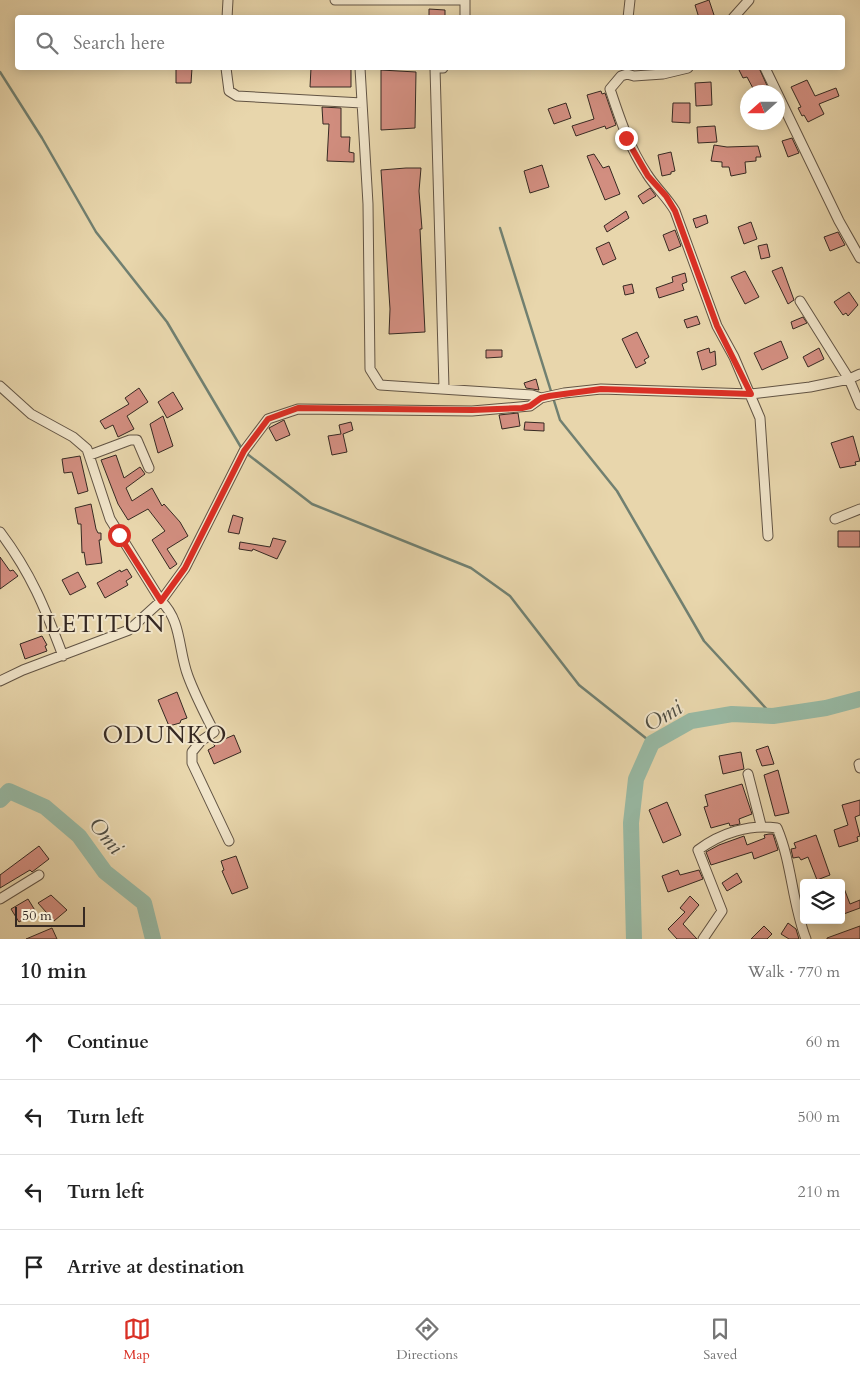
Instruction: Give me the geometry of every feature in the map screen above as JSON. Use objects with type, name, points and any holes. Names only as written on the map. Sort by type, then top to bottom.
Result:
[{"type":"street","points":[[227,15],[228,0]]},
{"type":"street","points":[[335,0],[465,0],[465,15]]},
{"type":"street","points":[[628,15],[630,0]]},
{"type":"street","points":[[736,15],[749,0]]},
{"type":"street","points":[[226,70],[229,91],[237,96],[362,103]]},
{"type":"street","points":[[360,70],[368,204],[370,369],[380,385],[444,388],[545,397]]},
{"type":"street","points":[[435,70],[444,388]]},
{"type":"street","points":[[680,70],[663,74],[634,76],[626,71],[610,89],[626,138],[648,176],[666,196],[675,211],[717,326],[751,394],[760,418],[768,536]]},
{"type":"street","points":[[766,70],[839,221],[860,258]]},
{"type":"street","points":[[800,301],[849,379],[860,406]]},
{"type":"street","points":[[0,681],[23,670],[129,630],[161,601],[185,568],[244,451],[268,419],[298,408],[472,410],[530,406],[545,397],[601,389],[751,394],[810,387],[849,379],[860,374]]},
{"type":"street","points":[[0,386],[3,397],[81,442],[90,456],[110,519],[161,601],[171,610],[176,624],[182,658],[214,732],[201,741],[192,752],[192,763],[229,840]]},
{"type":"street","points":[[90,456],[130,440],[137,440],[149,468]]},
{"type":"street","points":[[835,519],[860,509]]},
{"type":"street","points":[[0,532],[20,559],[37,589],[63,656]]},
{"type":"street","points":[[748,774],[761,825]]},
{"type":"street","points":[[704,939],[722,911],[698,850],[714,838],[761,825],[777,828],[784,845],[799,919],[806,939]]},
{"type":"street","points":[[0,899],[39,875]]},
{"type":"building","points":[[709,0],[714,15],[698,15],[695,5]]},
{"type":"building","points":[[429,9],[445,10],[445,15],[429,15]]},
{"type":"building","points":[[176,70],[192,70],[191,83],[176,83]]},
{"type":"building","points":[[311,70],[351,70],[351,87],[310,87]]},
{"type":"building","points":[[381,70],[416,72],[415,128],[381,130]]},
{"type":"building","points":[[739,70],[760,70],[767,85],[751,85],[747,77],[743,78]]},
{"type":"building","points":[[807,80],[815,96],[836,88],[839,96],[819,104],[824,114],[808,122],[798,108],[801,107],[791,87]]},
{"type":"building","points":[[711,82],[712,105],[696,106],[695,83]]},
{"type":"building","points":[[601,91],[602,94],[605,93],[616,125],[606,129],[605,126],[576,136],[572,126],[594,119],[587,95]]},
{"type":"building","points":[[566,103],[571,118],[554,124],[548,109]]},
{"type":"building","points":[[673,103],[690,103],[690,123],[672,122]]},
{"type":"building","points":[[322,107],[341,108],[341,137],[350,137],[349,152],[354,153],[354,162],[327,161],[329,124],[323,124]]},
{"type":"building","points":[[715,126],[717,142],[698,143],[697,127]]},
{"type":"building","points":[[792,138],[799,153],[788,157],[782,141]]},
{"type":"building","points":[[714,145],[727,147],[758,146],[761,157],[756,157],[756,161],[745,162],[746,173],[731,176],[729,167],[722,167],[722,162],[711,161]]},
{"type":"building","points":[[671,152],[675,171],[662,176],[658,155]]},
{"type":"building","points":[[594,154],[603,168],[609,166],[620,194],[605,200],[587,156]]},
{"type":"building","points":[[542,165],[549,187],[530,193],[524,171]]},
{"type":"building","points":[[421,168],[419,191],[425,332],[389,334],[390,309],[381,170]]},
{"type":"building","points":[[650,188],[656,196],[643,204],[638,196]]},
{"type":"building","points":[[626,211],[629,218],[607,232],[604,226]]},
{"type":"building","points":[[706,215],[708,223],[696,228],[693,219]]},
{"type":"building","points":[[751,222],[757,239],[744,244],[738,227]]},
{"type":"building","points":[[675,230],[681,246],[669,251],[663,235]]},
{"type":"building","points":[[838,232],[845,245],[830,251],[824,237]]},
{"type":"building","points":[[609,242],[616,259],[603,265],[596,248]]},
{"type":"building","points":[[767,244],[770,257],[761,259],[758,246]]},
{"type":"building","points":[[782,267],[794,300],[788,304],[772,271]]},
{"type":"building","points":[[745,271],[759,297],[745,304],[731,277]]},
{"type":"building","points":[[685,273],[687,282],[682,284],[684,290],[659,298],[656,288],[673,282],[672,277]]},
{"type":"building","points":[[632,284],[634,293],[625,295],[623,286]]},
{"type":"building","points":[[849,292],[858,305],[848,316],[846,313],[843,315],[834,302]]},
{"type":"building","points":[[697,316],[700,324],[687,328],[684,320]]},
{"type":"building","points":[[803,317],[807,323],[793,329],[791,322]]},
{"type":"building","points":[[637,332],[649,357],[644,360],[646,363],[636,368],[622,339]]},
{"type":"building","points":[[781,341],[788,358],[762,370],[754,353]]},
{"type":"building","points":[[709,348],[710,353],[715,351],[716,365],[702,370],[697,352]]},
{"type":"building","points":[[819,348],[824,359],[808,367],[803,357]]},
{"type":"building","points":[[486,350],[502,350],[502,357],[486,358]]},
{"type":"building","points":[[536,379],[539,390],[526,388],[524,383]]},
{"type":"building","points":[[139,388],[148,402],[127,416],[134,429],[118,437],[113,425],[105,429],[100,421],[129,404],[125,398]]},
{"type":"building","points":[[173,392],[183,409],[167,418],[158,402]]},
{"type":"building","points":[[518,413],[520,426],[502,429],[499,415]]},
{"type":"building","points":[[163,416],[173,446],[158,453],[150,424]]},
{"type":"building","points":[[284,420],[290,435],[276,441],[269,428]]},
{"type":"building","points":[[351,422],[353,430],[343,434],[347,452],[332,455],[328,436],[341,434],[339,425]]},
{"type":"building","points":[[525,422],[544,423],[544,431],[524,430]]},
{"type":"building","points":[[853,436],[860,461],[855,462],[856,465],[840,468],[831,443]]},
{"type":"building","points":[[116,455],[124,478],[140,467],[145,474],[126,488],[132,501],[152,488],[162,506],[164,504],[180,522],[188,536],[167,549],[177,564],[170,569],[152,540],[165,531],[148,509],[128,520],[118,504],[101,460]]},
{"type":"building","points":[[80,456],[88,491],[78,494],[72,472],[64,473],[62,459]]},
{"type":"building","points":[[91,504],[96,529],[98,533],[101,533],[101,540],[99,540],[102,563],[86,565],[84,552],[82,553],[81,524],[78,524],[75,508]]},
{"type":"building","points":[[233,515],[243,518],[239,534],[228,532]]},
{"type":"building","points":[[838,531],[860,531],[860,547],[838,547]]},
{"type":"building","points":[[273,538],[286,541],[277,559],[253,549],[252,551],[239,549],[240,542],[270,547]]},
{"type":"building","points":[[0,557],[10,571],[13,570],[18,576],[0,589]]},
{"type":"building","points":[[127,569],[132,577],[126,581],[128,585],[105,598],[97,583],[120,570],[121,572]]},
{"type":"building","points":[[78,572],[86,587],[70,595],[62,580]]},
{"type":"building","points":[[42,636],[47,645],[45,646],[47,651],[25,659],[20,644]]},
{"type":"building","points":[[177,692],[187,718],[181,720],[180,723],[169,726],[158,700]]},
{"type":"building","points":[[234,735],[241,752],[214,764],[208,750],[215,746],[213,744]]},
{"type":"building","points":[[768,746],[774,764],[762,766],[756,750]]},
{"type":"building","points":[[741,752],[744,769],[723,774],[719,756]]},
{"type":"building","points":[[778,770],[789,813],[775,816],[764,775]]},
{"type":"building","points":[[742,784],[752,814],[739,819],[740,824],[730,826],[729,823],[711,828],[704,807],[708,806],[705,795]]},
{"type":"building","points":[[860,800],[860,815],[855,817],[860,836],[857,837],[858,841],[839,847],[834,830],[848,825],[842,805]]},
{"type":"building","points":[[667,802],[681,835],[663,843],[649,810]]},
{"type":"building","points":[[773,834],[778,850],[754,859],[752,852],[711,865],[706,852],[719,845],[744,836],[747,845],[765,838],[764,835]]},
{"type":"building","points":[[816,835],[830,875],[817,879],[808,857],[801,860],[799,857],[793,858],[791,849],[796,848],[794,843]]},
{"type":"building","points":[[39,846],[49,859],[32,872],[30,870],[0,888],[0,875]]},
{"type":"building","points":[[236,856],[248,888],[232,894],[222,871],[224,870],[221,861]]},
{"type":"building","points":[[678,870],[680,875],[699,870],[703,879],[668,892],[662,876]]},
{"type":"building","points":[[737,873],[742,882],[727,891],[722,883]]},
{"type":"building","points":[[845,891],[850,904],[860,900],[860,908],[845,914]]},
{"type":"building","points":[[51,895],[67,910],[54,921],[38,903]]},
{"type":"building","points":[[690,896],[699,905],[683,924],[697,939],[677,939],[668,929],[685,912],[680,908]]},
{"type":"building","points":[[28,899],[36,912],[19,922],[11,909]]},
{"type":"building","points":[[788,923],[796,929],[799,939],[789,939],[781,934]]},
{"type":"building","points":[[764,926],[772,934],[767,939],[751,939]]},
{"type":"building","points":[[860,926],[860,939],[827,939],[827,938]]},
{"type":"building","points":[[52,928],[57,939],[26,939]]},
{"type":"waterway","points":[[0,72],[42,138],[96,232],[167,322],[242,449]]},
{"type":"waterway","points":[[500,228],[560,420],[617,491],[704,641],[773,716]]},
{"type":"waterway","points":[[246,453],[312,504],[471,568],[510,596],[579,685],[652,743]]},
{"type":"waterway","name":"Omi","points":[[634,939],[631,823],[636,779],[652,743],[691,721],[732,714],[773,716],[826,708],[860,699]]},
{"type":"waterway","name":"Omi","points":[[0,800],[9,791],[45,807],[79,836],[105,872],[144,903],[153,939]]},
{"type":"district","name":"ILETITUN","points":[[101,624]]},
{"type":"district","name":"ODUNKO","points":[[165,735]]},
{"type":"route","points":[[119,535],[161,601],[185,568],[244,451],[268,419],[298,408],[472,410],[522,408],[549,396],[601,389],[751,394],[707,302],[675,211],[666,196],[648,176],[626,138]]}]
